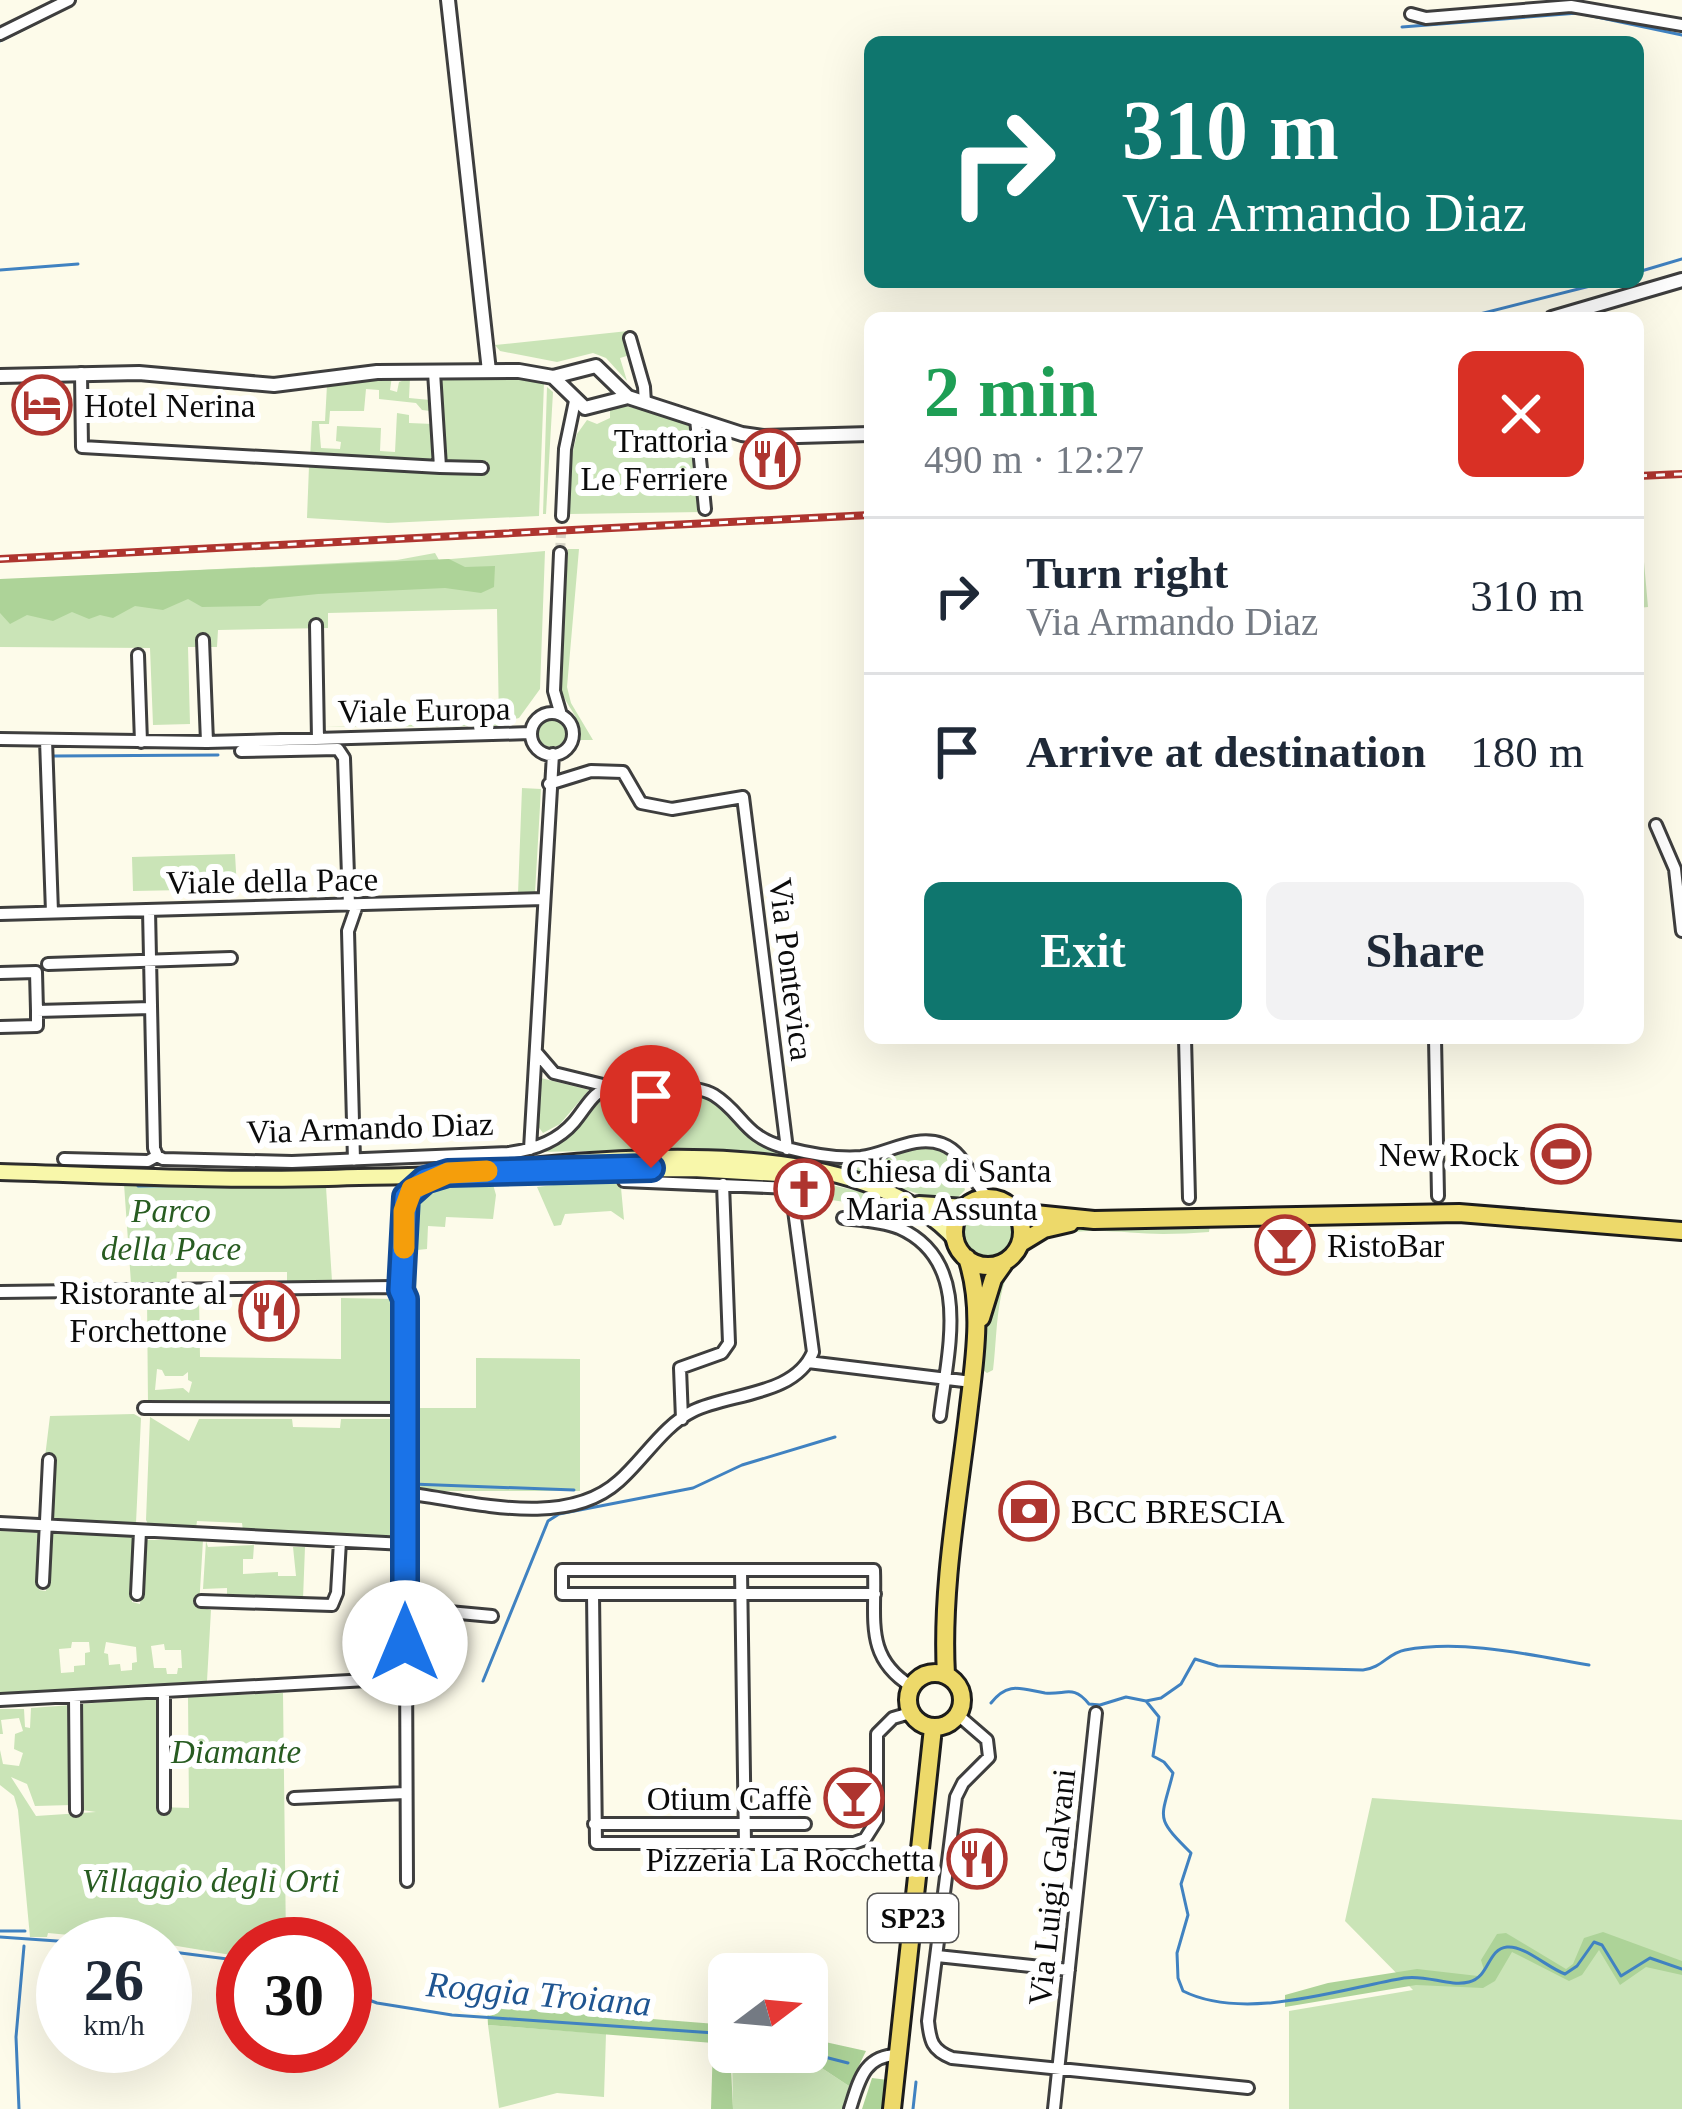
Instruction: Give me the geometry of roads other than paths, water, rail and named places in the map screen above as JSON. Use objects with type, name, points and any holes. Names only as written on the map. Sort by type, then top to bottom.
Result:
[{"type":"main road","name":"Via Armando Diaz","points":[[0,1172],[244,1180],[448,1173],[606,1158],[715,1159],[786,1166],[914,1203],[968,1206]]},
{"type":"main road","name":"Via Armando Diaz","points":[[693,1182],[715,1159]]},
{"type":"main road","name":"Via Armando Diaz","points":[[496,1170],[509,1174],[608,1168],[693,1182],[772,1174],[838,1178]]},
{"type":"main road","points":[[949,1588],[907,1704],[924,1726],[933,1728],[947,1725],[962,1707],[960,1688],[946,1675],[949,1588],[976,1336],[974,1287],[967,1258],[956,1240],[956,1222],[968,1206],[989,1198],[1002,1201],[1022,1226],[1021,1243]]},
{"type":"main road","name":"Via Armando Diaz","points":[[914,1203],[956,1240]]},
{"type":"main road","points":[[1015,1212],[1094,1220],[1407,1212],[1682,1231]]},
{"type":"main road","points":[[976,1336],[989,1288],[1021,1243],[1045,1229],[1094,1220]]},
{"type":"main road","points":[[967,1258],[985,1266],[1005,1262]]},
{"type":"main road","points":[[918,1680],[946,1675]]},
{"type":"main road","name":"SP23","points":[[892,2109],[933,1728]]},
{"type":"street","points":[[0,34],[68,0]]},
{"type":"street","points":[[448,0],[489,371]]},
{"type":"street","points":[[1411,14],[1426,18],[1571,6],[1682,25]]},
{"type":"street","points":[[1573,312],[1682,280]]},
{"type":"street","points":[[630,338],[645,403]]},
{"type":"street","points":[[0,376],[139,373],[274,385],[377,372],[519,371],[553,377],[596,366],[628,397],[763,437],[864,434]]},
{"type":"street","points":[[562,517],[577,370]]},
{"type":"street","points":[[434,373],[440,466]]},
{"type":"street","points":[[81,374],[82,447],[482,468]]},
{"type":"street","points":[[553,377],[592,408]]},
{"type":"street","points":[[607,401],[611,379]]},
{"type":"street","points":[[572,425],[592,408],[628,397]]},
{"type":"street","points":[[696,419],[705,508]]},
{"type":"street","points":[[560,553],[554,691],[561,715],[570,724],[571,741],[553,754],[537,748],[531,733],[537,719],[545,714],[561,715]]},
{"type":"street","name":"Viale Europa","points":[[316,625],[318,739]]},
{"type":"street","points":[[202,640],[207,742]]},
{"type":"street","points":[[138,655],[141,742]]},
{"type":"street","points":[[545,714],[554,691]]},
{"type":"street","name":"Viale Europa","points":[[0,739],[207,742],[531,733]]},
{"type":"street","points":[[46,740],[52,912]]},
{"type":"street","name":"Viale Europa","points":[[242,751],[338,749],[344,758],[353,905]]},
{"type":"street","points":[[530,1149],[553,754]]},
{"type":"street","name":"Via Pontevica","points":[[549,784],[591,771],[623,772],[641,803],[660,809],[743,797],[788,1148]]},
{"type":"street","points":[[1656,825],[1675,869],[1682,931]]},
{"type":"street","name":"Viale della Pace","points":[[0,914],[544,899]]},
{"type":"street","points":[[353,905],[348,931],[354,1160]]},
{"type":"street","points":[[149,910],[157,1156]]},
{"type":"street","points":[[48,964],[231,958]]},
{"type":"street","points":[[0,973],[36,972],[37,1011],[37,1026],[0,1027]]},
{"type":"street","points":[[37,1011],[151,1008]]},
{"type":"street","points":[[535,1044],[547,1068],[591,1091],[610,1087],[700,1089],[716,1097],[750,1132],[788,1148],[859,1157],[938,1142],[958,1154],[989,1198]]},
{"type":"street","points":[[1185,1044],[1189,1198]]},
{"type":"street","points":[[1435,1044],[1438,1196]]},
{"type":"street","points":[[533,1079],[537,1071],[547,1068]]},
{"type":"street","name":"Via Armando Diaz","points":[[64,1159],[354,1160],[530,1149],[572,1124],[591,1091]]},
{"type":"street","points":[[532,1114],[541,1134],[557,1137]]},
{"type":"street","points":[[407,1881],[405,1299],[401,1290],[406,1197],[425,1180],[448,1173]]},
{"type":"street","points":[[758,1187],[772,1174]]},
{"type":"street","name":"Via Armando Diaz","points":[[624,1180],[790,1189],[813,1352],[808,1362]]},
{"type":"street","points":[[968,1206],[973,1181]]},
{"type":"street","points":[[682,1419],[680,1368],[722,1353],[729,1343],[723,1184]]},
{"type":"street","points":[[843,1218],[894,1225],[915,1236],[938,1262],[952,1308],[940,1416]]},
{"type":"street","points":[[0,1292],[401,1290]]},
{"type":"street","points":[[405,1493],[544,1510],[586,1499],[606,1492],[623,1478],[691,1412],[780,1382],[808,1362],[972,1382]]},
{"type":"street","points":[[144,1408],[404,1409]]},
{"type":"street","points":[[43,1582],[49,1460]]},
{"type":"street","points":[[0,1523],[404,1544]]},
{"type":"street","points":[[137,1594],[140,1531]]},
{"type":"street","points":[[201,1601],[332,1605],[340,1541]]},
{"type":"street","points":[[874,1594],[562,1594],[562,1570],[874,1570],[879,1657],[887,1670],[918,1680]]},
{"type":"street","points":[[741,1570],[745,1844]]},
{"type":"street","points":[[618,1571],[619,1594]]},
{"type":"street","points":[[593,1594],[596,1844],[854,1843],[866,1839],[877,1820],[877,1734],[893,1718],[910,1713]]},
{"type":"street","points":[[406,1607],[493,1616]]},
{"type":"street","points":[[0,1700],[404,1678]]},
{"type":"street","points":[[164,1692],[164,1808]]},
{"type":"street","points":[[75,1696],[76,1810]]},
{"type":"street","name":"Via Luigi Galvani","points":[[1054,2109],[1096,1713]]},
{"type":"street","points":[[958,1715],[987,1740],[989,1757],[956,1797],[928,2021],[930,2042],[952,2058],[1248,2088]]},
{"type":"street","points":[[294,1798],[405,1793]]},
{"type":"street","points":[[594,1825],[806,1824]]},
{"type":"street","points":[[938,1956],[1069,1970]]},
{"type":"street","points":[[850,2109],[862,2073],[872,2061],[898,2055]]},
{"type":"waterway","points":[[0,41],[58,12]]},
{"type":"waterway","points":[[1402,27],[1578,13],[1682,35]]},
{"type":"waterway","points":[[1644,270],[1682,259]]},
{"type":"waterway","points":[[0,270],[78,264]]},
{"type":"waterway","points":[[1488,312],[1582,288]]},
{"type":"waterway","points":[[54,756],[218,755]]},
{"type":"waterway","points":[[138,1186],[232,1185]]},
{"type":"waterway","points":[[260,1185],[300,1186]]},
{"type":"waterway","points":[[483,1681],[548,1521],[559,1514],[693,1488],[742,1465],[835,1437]]},
{"type":"waterway","points":[[412,1484],[574,1490]]},
{"type":"waterway","points":[[991,1703],[1015,1688],[1074,1692],[1089,1704],[1100,1705],[1126,1697],[1161,1698],[1181,1684],[1195,1659],[1218,1666],[1363,1670],[1405,1650],[1450,1646],[1589,1665]]},
{"type":"waterway","points":[[1146,1701],[1159,1717],[1153,1756],[1173,1773],[1166,1824],[1191,1853],[1181,1884],[1188,1915],[1177,1953],[1183,1991],[1235,2004],[1293,2000],[1404,1978],[1469,1982],[1507,1947],[1565,1974],[1594,1942],[1602,1945],[1621,1976],[1650,1958],[1682,1969]]},
{"type":"waterway","points":[[0,1931],[25,1931]]},
{"type":"waterway","name":"Roggia Troiana","points":[[0,1937],[36,1940]]},
{"type":"waterway","points":[[19,2109],[16,2037],[24,1946]]},
{"type":"waterway","name":"Roggia Troiana","points":[[192,1954],[216,1958]]},
{"type":"waterway","name":"Roggia Troiana","points":[[372,2001],[452,2015],[708,2033]]},
{"type":"waterway","name":"Roggia Troiana","points":[[828,2058],[848,2063]]},
{"type":"waterway","name":"Roggia Troiana","points":[[913,2109],[916,2082]]},
{"type":"tunnel","points":[[560,553],[562,516]]},
{"type":"railway","points":[[1644,476],[1682,474]]},
{"type":"railway","points":[[0,559],[864,515]]},
{"type":"place","name":"Hotel Nerina","points":[[42,405]]},
{"type":"place","name":"Trattoria Le Ferriere","points":[[770,459]]},
{"type":"place","name":"New Rock","points":[[1561,1154]]},
{"type":"place","name":"Chiesa di Santa Maria Assunta","points":[[804,1189]]},
{"type":"place","name":"RistoBar","points":[[1285,1245]]},
{"type":"place","name":"Ristorante al Forchettone","points":[[269,1311]]},
{"type":"place","name":"BCC BRESCIA","points":[[1029,1511]]},
{"type":"place","name":"Otium Caffè","points":[[854,1798]]},
{"type":"place","name":"Pizzeria La Rocchetta","points":[[977,1859]]},
{"type":"park label","name":"Parco della Pace","points":[[171,1229]]},
{"type":"park label","name":"Diamante","points":[[236,1751]]},
{"type":"park label","name":"Villaggio degli Orti","points":[[211,1880]]}]
